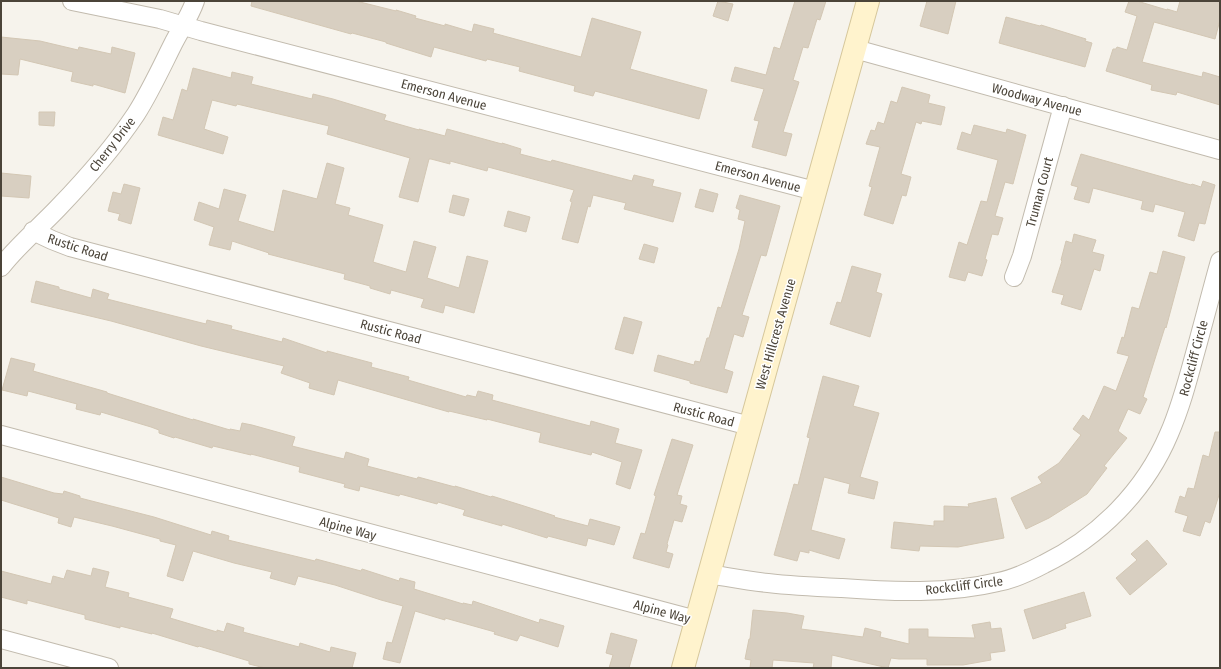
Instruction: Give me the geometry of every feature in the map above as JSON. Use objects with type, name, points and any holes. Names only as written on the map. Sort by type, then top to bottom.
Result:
[{"type":"street","name":"Emerson Avenue","points":[[72,1],[160,19],[815,191]]},
{"type":"street","name":"Cherry Drive","points":[[4,259],[57,208],[90,172],[128,125],[156,78],[183,25],[192,11],[195,1]]},
{"type":"street","name":"West Hillcrest Avenue","points":[[683,668],[868,1]]},
{"type":"street","name":"Woodway Avenue","points":[[855,49],[1220,150]]},
{"type":"street","name":"Truman Court","points":[[1014,277],[1022,256],[1062,106]]},
{"type":"street","name":"Rustic Road","points":[[33,231],[70,247],[750,426]]},
{"type":"street","name":"Rockcliff Circle","points":[[709,574],[767,583],[870,590],[953,589],[998,582],[1016,577],[1061,556],[1077,546],[1107,521],[1132,495],[1157,459],[1169,434],[1182,399],[1220,261]]},
{"type":"street","name":"Alpine Way","points":[[1,435],[696,620]]},
{"type":"street","points":[[1,639],[109,668]]},
{"type":"building","points":[[252,1],[356,1],[396,10],[416,16],[415,18],[445,26],[445,24],[472,32],[474,24],[494,29],[493,33],[581,57],[592,18],[641,32],[630,69],[707,90],[699,119],[595,91],[593,96],[574,91],[575,86],[519,71],[520,67],[487,59],[486,61],[434,47],[431,57],[386,42],[351,34],[251,6]]},
{"type":"building","points":[[718,1],[733,4],[728,21],[713,16]]},
{"type":"building","points":[[795,1],[826,1],[820,20],[817,19],[808,48],[803,47],[793,80],[799,82],[783,132],[792,134],[786,156],[752,147],[759,121],[754,120],[764,89],[731,81],[735,67],[766,75],[774,47],[780,49]]},
{"type":"building","points":[[927,1],[956,1],[948,34],[920,26]]},
{"type":"building","points":[[1129,1],[1137,1],[1177,12],[1180,1],[1220,1],[1220,20],[1215,39],[1154,22],[1142,62],[1202,77],[1203,72],[1220,77],[1220,105],[1177,92],[1176,95],[1151,90],[1152,85],[1106,71],[1113,49],[1116,49],[1117,47],[1127,50],[1137,16],[1125,12]]},
{"type":"building","points":[[1006,17],[1041,25],[1086,39],[1085,41],[1092,43],[1085,67],[999,43]]},
{"type":"building","points":[[1,37],[40,41],[78,50],[79,47],[111,54],[112,47],[135,53],[125,93],[93,84],[93,86],[71,81],[73,72],[20,59],[18,75],[1,74]]},
{"type":"building","points":[[193,68],[231,78],[232,72],[253,77],[251,84],[312,99],[313,94],[333,99],[386,115],[384,120],[419,130],[445,136],[447,129],[521,149],[520,154],[551,162],[552,160],[632,181],[634,175],[654,180],[652,186],[681,193],[673,222],[624,209],[626,203],[593,195],[590,207],[588,206],[578,243],[562,239],[572,202],[570,201],[574,190],[488,167],[487,171],[450,161],[450,164],[431,159],[429,159],[418,202],[399,197],[410,158],[327,134],[329,126],[237,104],[236,106],[212,100],[204,129],[228,137],[223,154],[158,135],[163,117],[173,120],[182,89],[187,91]]},
{"type":"building","points":[[902,87],[930,95],[928,103],[945,107],[941,125],[922,121],[921,124],[916,122],[901,174],[911,177],[906,196],[902,195],[893,224],[864,215],[872,187],[869,186],[880,147],[866,144],[871,130],[875,131],[878,122],[884,124],[891,101],[897,103]]},
{"type":"building","points":[[39,112],[55,112],[54,126],[39,125]]},
{"type":"building","points":[[974,125],[1006,133],[1007,129],[1026,135],[1013,184],[1005,182],[995,216],[1003,218],[998,235],[992,234],[982,276],[968,272],[965,281],[949,277],[959,242],[967,245],[981,201],[987,202],[998,160],[957,149],[962,132],[971,135]]},
{"type":"building","points":[[1081,154],[1191,185],[1201,187],[1203,181],[1215,185],[1205,224],[1199,223],[1194,241],[1178,236],[1185,212],[1155,204],[1153,212],[1141,209],[1143,201],[1093,188],[1089,203],[1074,199],[1078,187],[1071,185]]},
{"type":"building","points":[[327,163],[344,168],[335,204],[350,208],[348,215],[383,225],[373,262],[406,272],[414,241],[436,247],[427,278],[459,288],[467,256],[488,261],[474,313],[445,305],[443,313],[421,307],[424,299],[391,290],[390,294],[370,288],[370,286],[344,279],[345,274],[268,254],[269,253],[232,241],[230,250],[209,245],[214,227],[194,220],[199,202],[219,209],[224,189],[246,195],[238,221],[274,232],[283,190],[317,199]]},
{"type":"building","points":[[1,173],[31,176],[29,198],[1,196]]},
{"type":"building","points":[[124,184],[140,188],[131,224],[118,220],[120,214],[108,211],[113,192],[121,194]]},
{"type":"building","points":[[700,189],[718,194],[713,212],[695,207]]},
{"type":"building","points":[[453,195],[469,199],[464,216],[449,212]]},
{"type":"building","points":[[740,195],[780,206],[766,256],[761,255],[742,315],[749,317],[743,337],[734,334],[724,369],[733,372],[727,393],[654,371],[658,355],[694,365],[695,361],[700,362],[718,307],[721,308],[739,249],[745,221],[738,219],[740,210],[736,208]]},
{"type":"building","points":[[508,211],[530,217],[526,232],[504,226]]},
{"type":"building","points":[[1074,234],[1096,240],[1092,252],[1104,255],[1100,271],[1094,269],[1081,310],[1061,304],[1064,295],[1052,292],[1062,261],[1066,241],[1072,243]]},
{"type":"building","points":[[644,244],[658,248],[654,263],[639,259]]},
{"type":"building","points":[[1163,251],[1185,257],[1166,328],[1165,327],[1143,397],[1147,399],[1140,414],[1128,409],[1118,431],[1127,438],[1104,466],[1107,468],[1087,494],[1049,518],[1026,529],[1011,498],[1042,483],[1038,477],[1059,463],[1081,435],[1073,429],[1083,415],[1089,420],[1104,386],[1116,391],[1129,356],[1117,353],[1122,337],[1124,338],[1132,307],[1139,309],[1150,272],[1157,274]]},
{"type":"building","points":[[852,266],[881,274],[876,292],[882,294],[870,337],[830,324],[837,302],[841,303]]},
{"type":"building","points":[[36,281],[91,298],[93,289],[109,294],[107,299],[206,324],[207,320],[232,326],[231,329],[282,342],[283,338],[327,353],[327,351],[372,363],[371,367],[409,377],[408,380],[466,397],[467,395],[476,397],[478,391],[493,395],[492,400],[590,426],[591,421],[619,429],[615,443],[642,450],[630,489],[616,484],[622,462],[592,452],[591,455],[539,442],[541,433],[487,419],[449,412],[338,380],[334,395],[309,388],[310,383],[281,373],[284,366],[31,302]]},
{"type":"building","points":[[624,317],[642,322],[633,354],[615,349]]},
{"type":"building","points":[[11,358],[35,364],[33,371],[107,392],[193,420],[230,430],[240,431],[242,423],[252,425],[295,437],[292,446],[344,459],[346,452],[369,459],[367,466],[417,479],[418,477],[455,486],[491,497],[492,496],[555,516],[554,517],[588,526],[590,519],[620,527],[614,545],[588,538],[586,546],[548,536],[547,538],[502,524],[502,526],[463,515],[465,510],[438,502],[437,504],[400,494],[399,496],[360,486],[359,491],[344,487],[345,484],[299,472],[300,467],[251,454],[213,446],[212,448],[175,437],[174,438],[159,433],[159,430],[151,427],[101,412],[100,415],[76,409],[77,404],[28,391],[27,396],[2,390]]},
{"type":"building","points":[[823,376],[859,386],[853,406],[879,413],[860,477],[878,482],[874,499],[848,493],[850,484],[824,477],[811,530],[845,539],[839,559],[809,550],[809,553],[800,551],[797,561],[774,555],[794,484],[798,485],[810,438],[807,437]]},
{"type":"building","points":[[1215,432],[1220,432],[1220,492],[1210,523],[1205,521],[1200,536],[1183,531],[1188,516],[1175,512],[1180,496],[1185,498],[1188,488],[1194,489],[1203,455],[1209,457]]},
{"type":"building","points":[[672,439],[693,445],[677,495],[682,496],[680,504],[687,506],[682,522],[674,520],[667,544],[666,552],[673,554],[669,568],[633,558],[641,533],[645,534],[656,496],[654,495]]},
{"type":"building","points":[[1,477],[54,493],[63,494],[64,491],[80,496],[80,498],[154,517],[211,535],[212,531],[229,536],[228,540],[315,561],[316,559],[361,571],[362,569],[399,581],[400,578],[415,582],[414,589],[463,604],[472,605],[473,601],[539,623],[540,619],[564,626],[558,647],[520,635],[517,641],[494,634],[495,632],[415,611],[400,663],[383,659],[387,642],[392,643],[403,606],[335,585],[298,576],[295,585],[270,578],[272,572],[193,551],[183,581],[167,576],[176,545],[160,541],[160,539],[74,517],[71,527],[58,523],[59,518],[1,500]]},
{"type":"building","points":[[996,498],[1004,538],[958,547],[920,546],[919,551],[891,548],[894,522],[934,526],[934,521],[944,521],[944,506],[969,507],[968,504]]},
{"type":"building","points":[[1147,540],[1167,564],[1130,595],[1116,578],[1137,560],[1131,554]]},
{"type":"building","points":[[93,568],[109,572],[105,587],[129,593],[128,597],[173,609],[170,618],[217,632],[217,630],[224,632],[227,623],[244,628],[243,632],[299,647],[300,643],[330,652],[331,647],[356,653],[352,668],[265,668],[249,664],[249,661],[152,633],[120,626],[120,628],[85,619],[85,615],[27,600],[27,604],[1,597],[1,571],[51,584],[53,576],[64,579],[67,570],[91,576]]},
{"type":"building","points":[[1084,592],[1091,616],[1065,624],[1066,628],[1033,639],[1024,610]]},
{"type":"building","points":[[753,610],[804,616],[801,629],[863,637],[865,628],[881,632],[880,637],[909,644],[909,629],[928,629],[928,637],[975,638],[972,625],[990,622],[991,629],[1001,628],[1005,651],[990,653],[991,660],[963,665],[927,665],[927,659],[891,658],[888,668],[832,655],[831,668],[813,668],[814,663],[773,660],[772,668],[750,668],[751,660],[745,659],[750,639]]},
{"type":"building","points":[[611,633],[637,640],[629,668],[609,668],[613,655],[606,653]]}]
